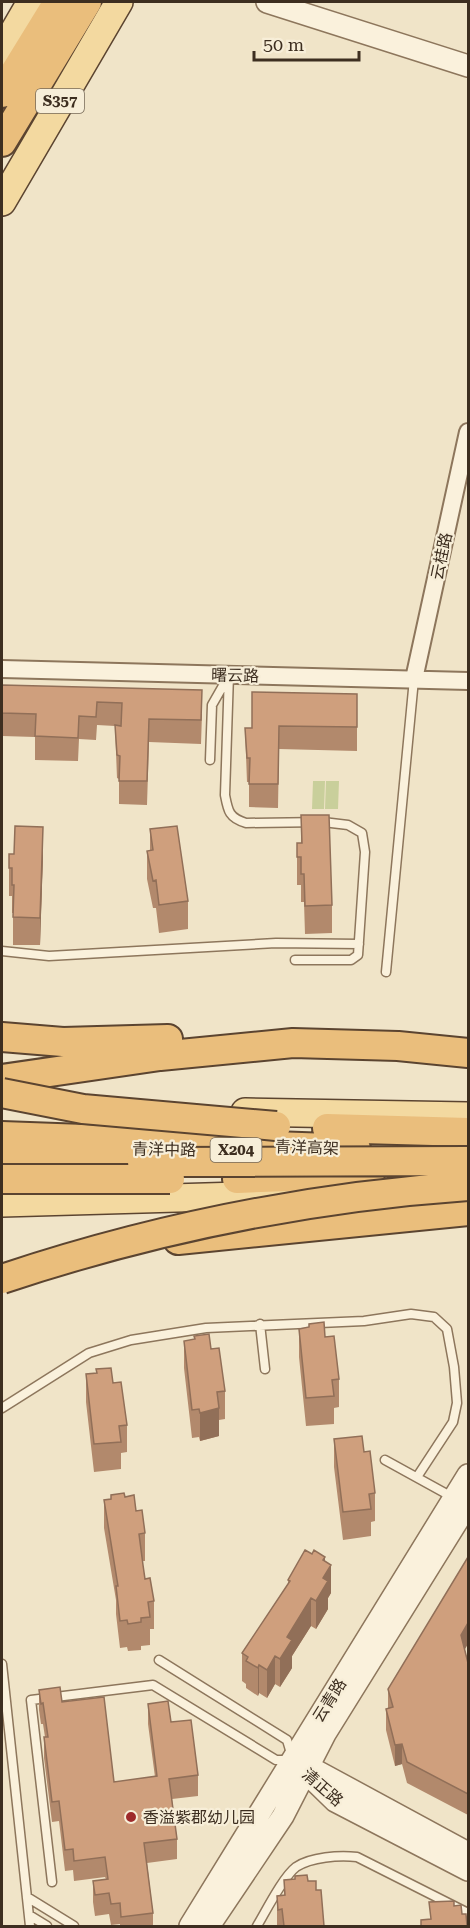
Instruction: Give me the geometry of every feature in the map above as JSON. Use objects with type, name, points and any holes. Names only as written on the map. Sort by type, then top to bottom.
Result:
[{"type":"highway","points":[[2,93],[58,2]]},
{"type":"highway","points":[[4,137],[111,5]]},
{"type":"highway","points":[[2,1037],[63,1042],[157,1038],[398,1046],[468,1053]]},
{"type":"highway","points":[[2,1080],[160,1056],[293,1043]]},
{"type":"highway","points":[[2,1093],[83,1109],[276,1126]]},
{"type":"highway","name":"青洋高架","points":[[2,1118],[468,1132]]},
{"type":"highway","name":"青洋高架","points":[[2,1136],[464,1177]]},
{"type":"highway","points":[[2,1162],[464,1177]]},
{"type":"highway","points":[[2,1179],[464,1177]]},
{"type":"highway","points":[[2,1279],[177,1230],[263,1212],[360,1197],[464,1177]]},
{"type":"highway","points":[[98,1251],[197,1238],[468,1211]]},
{"type":"main road","points":[[2,52],[31,2]]},
{"type":"main road","name":"S357","points":[[2,202],[111,5]]},
{"type":"main road","points":[[2,1106],[468,1116]]},
{"type":"main road","name":"青洋中路","points":[[2,1146],[280,1151],[464,1177]]},
{"type":"main road","points":[[2,1171],[56,1171],[146,1200]]},
{"type":"main road","points":[[2,1203],[336,1193],[464,1177]]},
{"type":"street","points":[[267,2],[468,66]]},
{"type":"street","points":[[313,2],[468,53]]},
{"type":"street","name":"云桂路","points":[[414,679],[467,448]]},
{"type":"street","name":"曙云路","points":[[2,669],[468,681]]},
{"type":"street","name":"云青路","points":[[190,1926],[325,1734],[465,1504],[468,1475]]},
{"type":"street","name":"云青路","points":[[209,1926],[283,1816],[302,1767]]},
{"type":"street","name":"清正路","points":[[302,1767],[468,1853]]},
{"type":"street","name":"清正路","points":[[302,1767],[334,1801],[468,1870]]},
{"type":"lane","points":[[210,760],[212,705],[229,674]]},
{"type":"lane","points":[[229,674],[225,795],[228,810],[235,820],[246,823],[323,822],[348,825],[362,834],[365,852],[358,955],[351,960],[296,960]]},
{"type":"lane","points":[[386,972],[414,679]]},
{"type":"lane","points":[[2,951],[49,956],[276,943],[359,944]]},
{"type":"lane","points":[[2,1408],[89,1353],[142,1338],[206,1328],[260,1324],[364,1321],[411,1314],[434,1317],[447,1329],[454,1367],[457,1403],[453,1422],[417,1477]]},
{"type":"lane","points":[[260,1324],[265,1369]]},
{"type":"lane","points":[[385,1460],[465,1504]]},
{"type":"lane","points":[[159,1660],[287,1740],[302,1767]]},
{"type":"lane","points":[[2,1664],[30,1926]]},
{"type":"lane","points":[[52,1882],[31,1700],[153,1685],[276,1760],[302,1767]]},
{"type":"lane","points":[[256,1926],[290,1873],[298,1866],[344,1856],[357,1857],[468,1913]]},
{"type":"lane","points":[[27,1897],[74,1926]]},
{"type":"lane","points":[[29,1915],[47,1926]]},
{"type":"green space","points":[[313,781],[325,781],[324,809],[312,809]]},
{"type":"green space","points":[[326,781],[339,781],[338,809],[325,809]]},
{"type":"building","points":[[2,685],[202,690],[201,720],[149,719],[147,781],[119,781],[120,756],[117,755],[115,725],[121,726],[122,703],[97,702],[96,717],[79,716],[78,738],[35,736],[36,714],[2,713]]},
{"type":"building","points":[[252,692],[357,694],[357,727],[279,726],[278,784],[249,784],[250,758],[247,758],[245,728],[252,728]]},
{"type":"building","points":[[301,815],[329,815],[332,905],[305,906],[304,874],[301,874],[301,857],[297,857],[297,843],[302,843]]},
{"type":"building","points":[[15,826],[43,827],[40,918],[13,917],[14,885],[12,885],[12,868],[9,868],[9,854],[14,854]]},
{"type":"building","points":[[177,826],[188,901],[159,905],[156,880],[153,881],[147,851],[153,850],[150,829]]},
{"type":"building","points":[[324,1322],[325,1337],[334,1336],[339,1379],[332,1380],[334,1396],[306,1398],[299,1329],[309,1327],[309,1324]]},
{"type":"building","points":[[209,1334],[211,1349],[219,1348],[225,1391],[217,1392],[219,1408],[200,1413],[199,1409],[192,1410],[184,1341],[195,1339],[194,1336]]},
{"type":"building","points":[[111,1368],[113,1383],[121,1382],[127,1425],[119,1426],[121,1442],[94,1444],[86,1374],[97,1373],[96,1369]]},
{"type":"building","points":[[362,1436],[364,1452],[370,1451],[375,1493],[369,1494],[371,1509],[343,1512],[334,1439]]},
{"type":"building","points":[[124,1493],[125,1497],[134,1495],[136,1511],[142,1510],[145,1533],[139,1534],[143,1565],[145,1579],[150,1578],[154,1601],[148,1602],[150,1617],[141,1618],[141,1622],[128,1624],[127,1620],[120,1621],[116,1586],[118,1586],[104,1500],[111,1499],[111,1495]]},
{"type":"building","points":[[305,1550],[312,1554],[314,1550],[325,1557],[323,1560],[331,1565],[323,1578],[328,1581],[316,1601],[311,1598],[287,1637],[292,1640],[280,1659],[275,1656],[267,1670],[259,1665],[258,1668],[246,1661],[248,1657],[242,1653],[290,1581],[288,1580]]},
{"type":"building","points":[[468,1557],[468,1623],[461,1635],[468,1663],[468,1794],[407,1762],[402,1744],[395,1745],[386,1709],[393,1707],[388,1689]]},
{"type":"building","points":[[60,1687],[62,1702],[104,1697],[114,1782],[157,1776],[148,1704],[168,1701],[171,1722],[191,1720],[198,1775],[169,1779],[177,1839],[144,1843],[153,1913],[121,1917],[120,1903],[111,1904],[109,1893],[95,1895],[93,1881],[108,1879],[105,1857],[74,1861],[73,1849],[65,1850],[59,1801],[52,1802],[44,1737],[48,1737],[39,1690]]},
{"type":"building","points":[[307,1875],[308,1881],[316,1881],[316,1890],[321,1890],[324,1926],[284,1926],[282,1909],[278,1910],[277,1896],[285,1895],[284,1880]]},
{"type":"building","points":[[454,1901],[454,1906],[461,1905],[462,1914],[466,1914],[467,1926],[421,1926],[421,1920],[431,1919],[429,1902]]},
{"type":"place","name":"香溢紫郡幼儿园","points":[[131,1817]]}]
